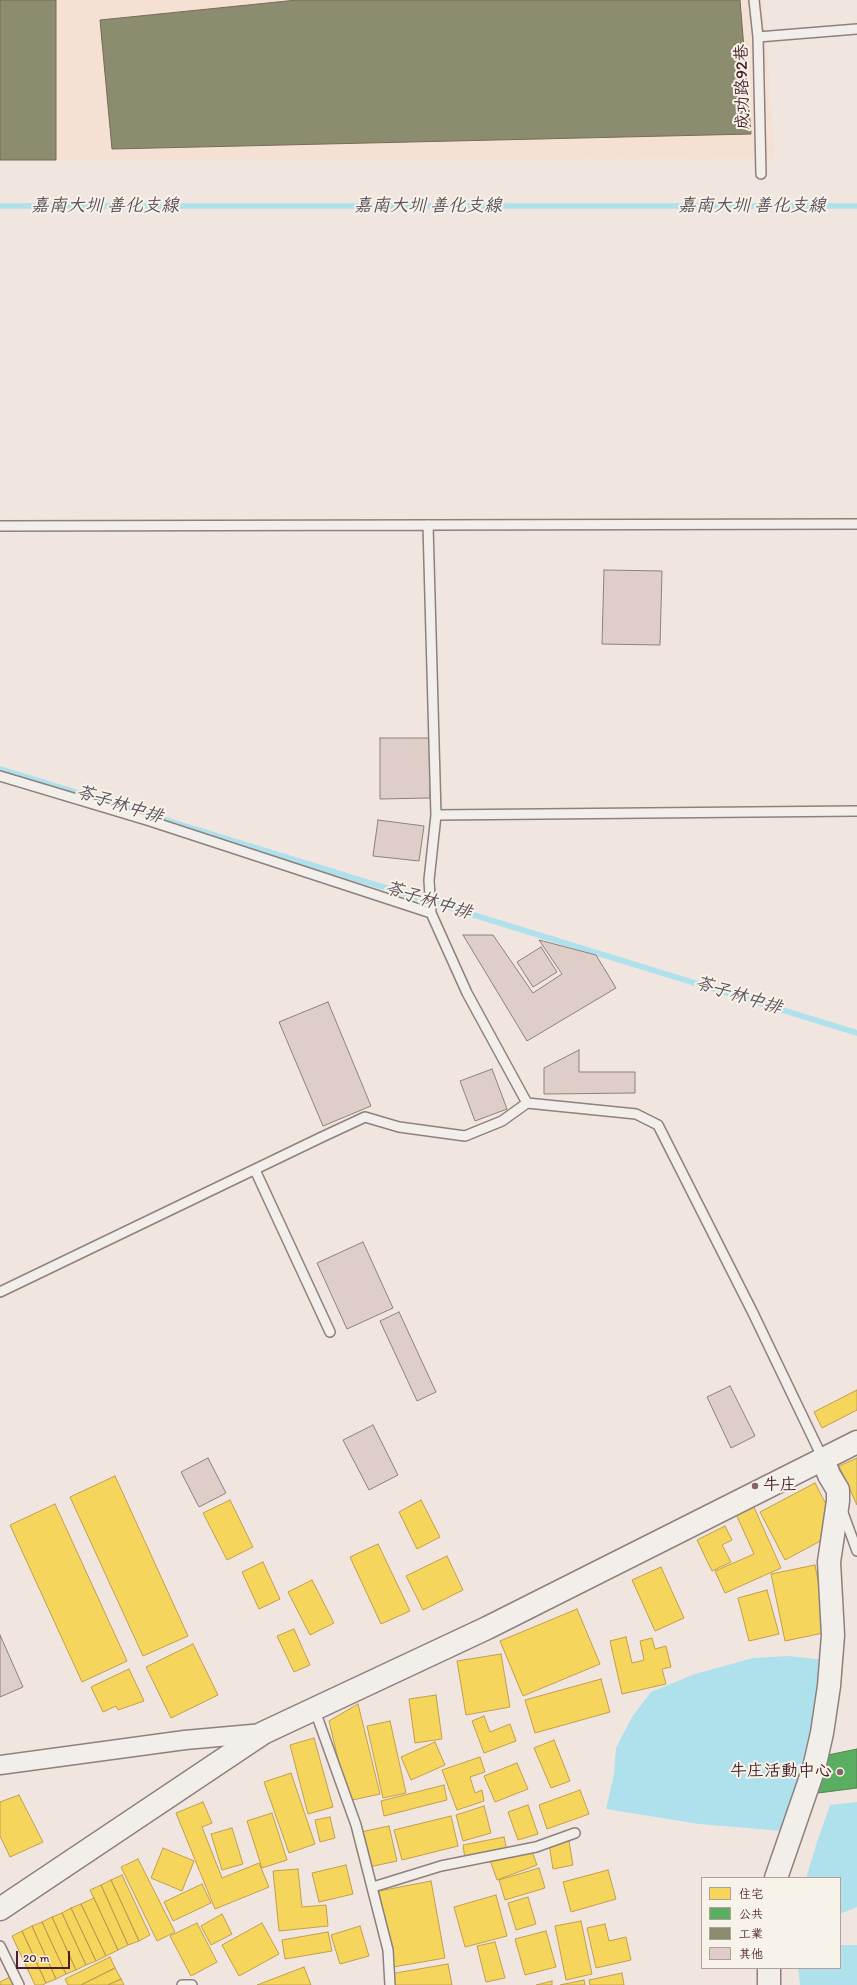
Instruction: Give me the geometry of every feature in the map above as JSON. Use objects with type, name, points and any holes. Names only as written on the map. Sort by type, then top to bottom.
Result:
[{"type":"street","points":[[0,1909],[262,1733],[487,1628],[857,1442]]},
{"type":"street","points":[[776,1877],[814,1768],[822,1733],[829,1686],[833,1635],[830,1562],[838,1501],[838,1490],[829,1475],[823,1459]]},
{"type":"street","points":[[0,1765],[185,1740],[262,1733]]},
{"type":"street","points":[[768,1969],[769,1985]]},
{"type":"lane","name":"成功路92巷","points":[[754,0],[758,37],[760,174]]},
{"type":"lane","points":[[758,37],[857,29]]},
{"type":"lane","points":[[0,526],[857,524]]},
{"type":"lane","points":[[428,525],[436,815],[428,880],[431,910],[467,993],[527,1103]]},
{"type":"lane","points":[[0,776],[150,821],[431,910]]},
{"type":"lane","points":[[436,815],[857,811]]},
{"type":"lane","points":[[0,1292],[255,1170],[322,1136],[365,1117],[399,1127],[465,1136],[502,1121],[527,1103],[636,1114],[658,1125],[753,1313],[823,1459]]},
{"type":"lane","points":[[255,1170],[330,1332]]},
{"type":"lane","points":[[838,1501],[857,1551]]},
{"type":"lane","points":[[314,1708],[356,1825],[373,1886],[388,1950],[390,1985]]},
{"type":"lane","points":[[373,1886],[441,1866],[536,1847],[575,1832]]},
{"type":"lane","points":[[0,1946],[19,1985]]},
{"type":"lane","points":[[182,1985],[192,1985]]},
{"type":"shaded area","points":[[0,0],[763,0],[775,159],[0,160]]},
{"type":"water","points":[[788,1656],[826,1660],[816,1735],[782,1831],[699,1824],[606,1809],[614,1774],[616,1748],[632,1717],[651,1692],[695,1674],[753,1658]]},
{"type":"water","points":[[857,1802],[857,1907],[841,1914],[841,1877],[806,1877],[830,1805]]},
{"type":"water","points":[[841,1945],[857,1945],[857,1985],[800,1985],[798,1969],[841,1969]]},
{"type":"building: 住宅","points":[[857,1390],[857,1410],[822,1428],[814,1412]]},
{"type":"building: 住宅","points":[[857,1458],[857,1505],[839,1466]]},
{"type":"building: 住宅","points":[[115,1476],[188,1636],[143,1656],[70,1497]]},
{"type":"building: 住宅","points":[[815,1483],[828,1508],[826,1538],[785,1560],[760,1512]]},
{"type":"building: 住宅","points":[[230,1500],[253,1547],[227,1560],[203,1513]]},
{"type":"building: 住宅","points":[[421,1500],[440,1537],[417,1549],[399,1512]]},
{"type":"building: 住宅","points":[[55,1504],[127,1661],[82,1682],[10,1525]]},
{"type":"building: 住宅","points":[[753,1505],[781,1568],[725,1593],[715,1571],[754,1554],[735,1512]]},
{"type":"building: 住宅","points":[[725,1526],[732,1540],[722,1545],[731,1562],[712,1571],[697,1540]]},
{"type":"building: 住宅","points":[[378,1544],[410,1611],[381,1624],[350,1557]]},
{"type":"building: 住宅","points":[[447,1556],[463,1590],[423,1610],[406,1576]]},
{"type":"building: 住宅","points":[[263,1562],[280,1599],[259,1609],[242,1572]]},
{"type":"building: 住宅","points":[[815,1565],[828,1632],[785,1641],[771,1574]]},
{"type":"building: 住宅","points":[[661,1567],[684,1618],[655,1631],[632,1580]]},
{"type":"building: 住宅","points":[[312,1580],[334,1623],[310,1635],[288,1592]]},
{"type":"building: 住宅","points":[[767,1590],[779,1634],[749,1641],[738,1598]]},
{"type":"building: 住宅","points":[[577,1609],[600,1664],[523,1696],[500,1641]]},
{"type":"building: 住宅","points":[[294,1629],[310,1665],[294,1672],[277,1636]]},
{"type":"building: 住宅","points":[[626,1637],[632,1663],[644,1660],[640,1641],[652,1638],[655,1649],[666,1646],[671,1667],[662,1669],[666,1684],[622,1694],[610,1641]]},
{"type":"building: 住宅","points":[[193,1644],[218,1695],[171,1718],[146,1667]]},
{"type":"building: 住宅","points":[[501,1654],[510,1707],[466,1715],[457,1661]]},
{"type":"building: 住宅","points":[[129,1669],[144,1701],[118,1710],[116,1706],[103,1712],[91,1687]]},
{"type":"building: 住宅","points":[[601,1679],[610,1712],[535,1733],[525,1700]]},
{"type":"building: 住宅","points":[[436,1695],[442,1739],[415,1743],[409,1699]]},
{"type":"building: 住宅","points":[[358,1704],[380,1794],[348,1801],[329,1721]]},
{"type":"building: 住宅","points":[[484,1716],[490,1732],[510,1724],[516,1741],[484,1753],[472,1721]]},
{"type":"building: 住宅","points":[[390,1721],[406,1793],[383,1798],[367,1726]]},
{"type":"building: 住宅","points":[[314,1738],[333,1807],[308,1814],[290,1745]]},
{"type":"building: 住宅","points":[[554,1740],[570,1781],[551,1788],[534,1748]]},
{"type":"building: 住宅","points":[[435,1742],[445,1765],[411,1780],[401,1757]]},
{"type":"building: 住宅","points":[[480,1757],[485,1772],[470,1777],[475,1793],[482,1790],[484,1801],[457,1810],[442,1770]]},
{"type":"building: 住宅","points":[[517,1763],[528,1789],[495,1802],[484,1776]]},
{"type":"building: 住宅","points":[[291,1773],[315,1844],[289,1853],[264,1782]]},
{"type":"building: 住宅","points":[[444,1785],[447,1800],[384,1816],[381,1801]]},
{"type":"building: 住宅","points":[[580,1790],[589,1814],[547,1829],[539,1805]]},
{"type":"building: 住宅","points":[[19,1795],[43,1842],[10,1857],[0,1836],[0,1802]]},
{"type":"building: 住宅","points":[[203,1802],[212,1823],[202,1827],[222,1878],[259,1863],[269,1887],[215,1909],[176,1813]]},
{"type":"building: 住宅","points":[[528,1805],[538,1834],[518,1840],[508,1812]]},
{"type":"building: 住宅","points":[[484,1806],[491,1833],[463,1841],[456,1815]]},
{"type":"building: 住宅","points":[[272,1813],[287,1860],[262,1868],[247,1821]]},
{"type":"building: 住宅","points":[[451,1816],[458,1846],[402,1860],[394,1830]]},
{"type":"building: 住宅","points":[[330,1817],[335,1838],[320,1842],[315,1820]]},
{"type":"building: 住宅","points":[[389,1826],[397,1861],[369,1867],[361,1832]]},
{"type":"building: 住宅","points":[[232,1828],[243,1864],[222,1870],[211,1834]]},
{"type":"building: 住宅","points":[[504,1837],[507,1851],[465,1859],[463,1845]]},
{"type":"building: 住宅","points":[[569,1841],[573,1865],[553,1869],[549,1844]]},
{"type":"building: 住宅","points":[[530,1846],[537,1865],[497,1880],[490,1860]]},
{"type":"building: 住宅","points":[[163,1848],[194,1861],[182,1891],[151,1878]]},
{"type":"building: 住宅","points":[[138,1859],[175,1932],[157,1941],[121,1867]]},
{"type":"building: 住宅","points":[[346,1865],[353,1894],[319,1902],[312,1873]]},
{"type":"building: 住宅","points":[[539,1868],[545,1888],[505,1900],[499,1880]]},
{"type":"building: 住宅","points":[[298,1869],[302,1907],[326,1905],[328,1926],[279,1931],[273,1871]]},
{"type":"building: 住宅","points":[[608,1870],[616,1899],[571,1912],[563,1882]]},
{"type":"building: 住宅","points":[[122,1875],[150,1935],[139,1941],[111,1880]]},
{"type":"building: 住宅","points":[[111,1880],[139,1941],[128,1945],[101,1885]]},
{"type":"building: 住宅","points":[[431,1881],[445,1958],[393,1967],[379,1891]]},
{"type":"building: 住宅","points":[[202,1884],[211,1903],[173,1921],[164,1902]]},
{"type":"building: 住宅","points":[[101,1885],[128,1945],[118,1950],[90,1890]]},
{"type":"building: 住宅","points":[[496,1895],[507,1936],[465,1947],[454,1907]]},
{"type":"building: 住宅","points":[[528,1897],[536,1924],[516,1930],[508,1903]]},
{"type":"building: 住宅","points":[[94,1898],[118,1950],[106,1956],[81,1904]]},
{"type":"building: 住宅","points":[[81,1904],[106,1956],[96,1961],[71,1908]]},
{"type":"building: 住宅","points":[[71,1908],[96,1961],[86,1965],[62,1913]]},
{"type":"building: 住宅","points":[[62,1913],[86,1965],[76,1970],[52,1917]]},
{"type":"building: 住宅","points":[[222,1914],[232,1934],[211,1945],[201,1926]]},
{"type":"building: 住宅","points":[[52,1917],[76,1970],[66,1974],[42,1922]]},
{"type":"building: 住宅","points":[[581,1921],[592,1974],[566,1980],[555,1926]]},
{"type":"building: 住宅","points":[[42,1922],[66,1974],[56,1979],[32,1926]]},
{"type":"building: 住宅","points":[[197,1923],[217,1962],[191,1976],[170,1936]]},
{"type":"building: 住宅","points":[[262,1923],[279,1954],[239,1976],[222,1945]]},
{"type":"building: 住宅","points":[[605,1924],[609,1941],[626,1937],[631,1960],[596,1968],[587,1928]]},
{"type":"building: 住宅","points":[[32,1926],[56,1979],[46,1983],[22,1931]]},
{"type":"building: 住宅","points":[[360,1926],[369,1956],[340,1964],[331,1935]]},
{"type":"building: 住宅","points":[[22,1931],[46,1983],[43,1985],[35,1985],[12,1936]]},
{"type":"building: 住宅","points":[[546,1931],[556,1967],[525,1975],[515,1939]]},
{"type":"building: 住宅","points":[[328,1932],[332,1951],[285,1959],[282,1940]]},
{"type":"building: 住宅","points":[[495,1942],[505,1978],[486,1982],[477,1946]]},
{"type":"building: 住宅","points":[[110,1957],[115,1968],[81,1985],[68,1985],[65,1979]]},
{"type":"building: 住宅","points":[[448,1964],[452,1985],[392,1985],[390,1974]]},
{"type":"building: 住宅","points":[[304,1967],[311,1985],[257,1985]]},
{"type":"building: 住宅","points":[[115,1968],[121,1979],[108,1985],[81,1985]]},
{"type":"building: 住宅","points":[[622,1973],[624,1985],[590,1985],[589,1980]]},
{"type":"building: 住宅","points":[[12,1976],[16,1985],[0,1985],[0,1982]]},
{"type":"building: 住宅","points":[[121,1979],[124,1985],[108,1985]]},
{"type":"building: 住宅","points":[[584,1980],[585,1985],[560,1985]]},
{"type":"building: 住宅","points":[[552,1981],[552,1985],[536,1985]]},
{"type":"building: 公共","name":"牛庄活動中心","points":[[857,1749],[857,1788],[818,1793],[828,1755]]},
{"type":"building: 工業","points":[[0,0],[56,0],[56,160],[0,160]]},
{"type":"building: 工業","points":[[297,0],[740,0],[751,134],[112,149],[100,20]]},
{"type":"building: 其他","points":[[604,570],[662,571],[660,645],[602,644]]},
{"type":"building: 其他","points":[[380,738],[430,738],[430,798],[380,799]]},
{"type":"building: 其他","points":[[378,820],[424,826],[419,861],[373,856]]},
{"type":"building: 其他","points":[[463,935],[493,935],[533,993],[562,974],[539,940],[596,955],[616,988],[527,1041]]},
{"type":"building: 其他","points":[[541,947],[557,972],[533,987],[517,962]]},
{"type":"building: 其他","points":[[328,1002],[371,1106],[323,1126],[279,1022]]},
{"type":"building: 其他","points":[[579,1050],[579,1072],[635,1072],[635,1093],[544,1094],[544,1068]]},
{"type":"building: 其他","points":[[492,1069],[507,1109],[475,1121],[460,1081]]},
{"type":"building: 其他","points":[[363,1242],[393,1308],[347,1329],[317,1263]]},
{"type":"building: 其他","points":[[399,1312],[436,1392],[417,1401],[380,1321]]},
{"type":"building: 其他","points":[[730,1386],[755,1436],[731,1448],[707,1397]]},
{"type":"building: 其他","points":[[373,1425],[398,1475],[369,1490],[343,1440]]},
{"type":"building: 其他","points":[[208,1458],[226,1493],[199,1507],[181,1472]]},
{"type":"building: 其他","points":[[0,1635],[23,1687],[0,1697]]},
{"type":"waterway","name":"嘉南大圳 善化支線","points":[[0,206],[857,206]]},
{"type":"waterway","name":"苓子林中排","points":[[0,769],[857,1033]]},
{"type":"place","name":"牛庄","points":[[755,1486]]},
{"type":"place","name":"牛庄活動中心","points":[[840,1772]]}]
